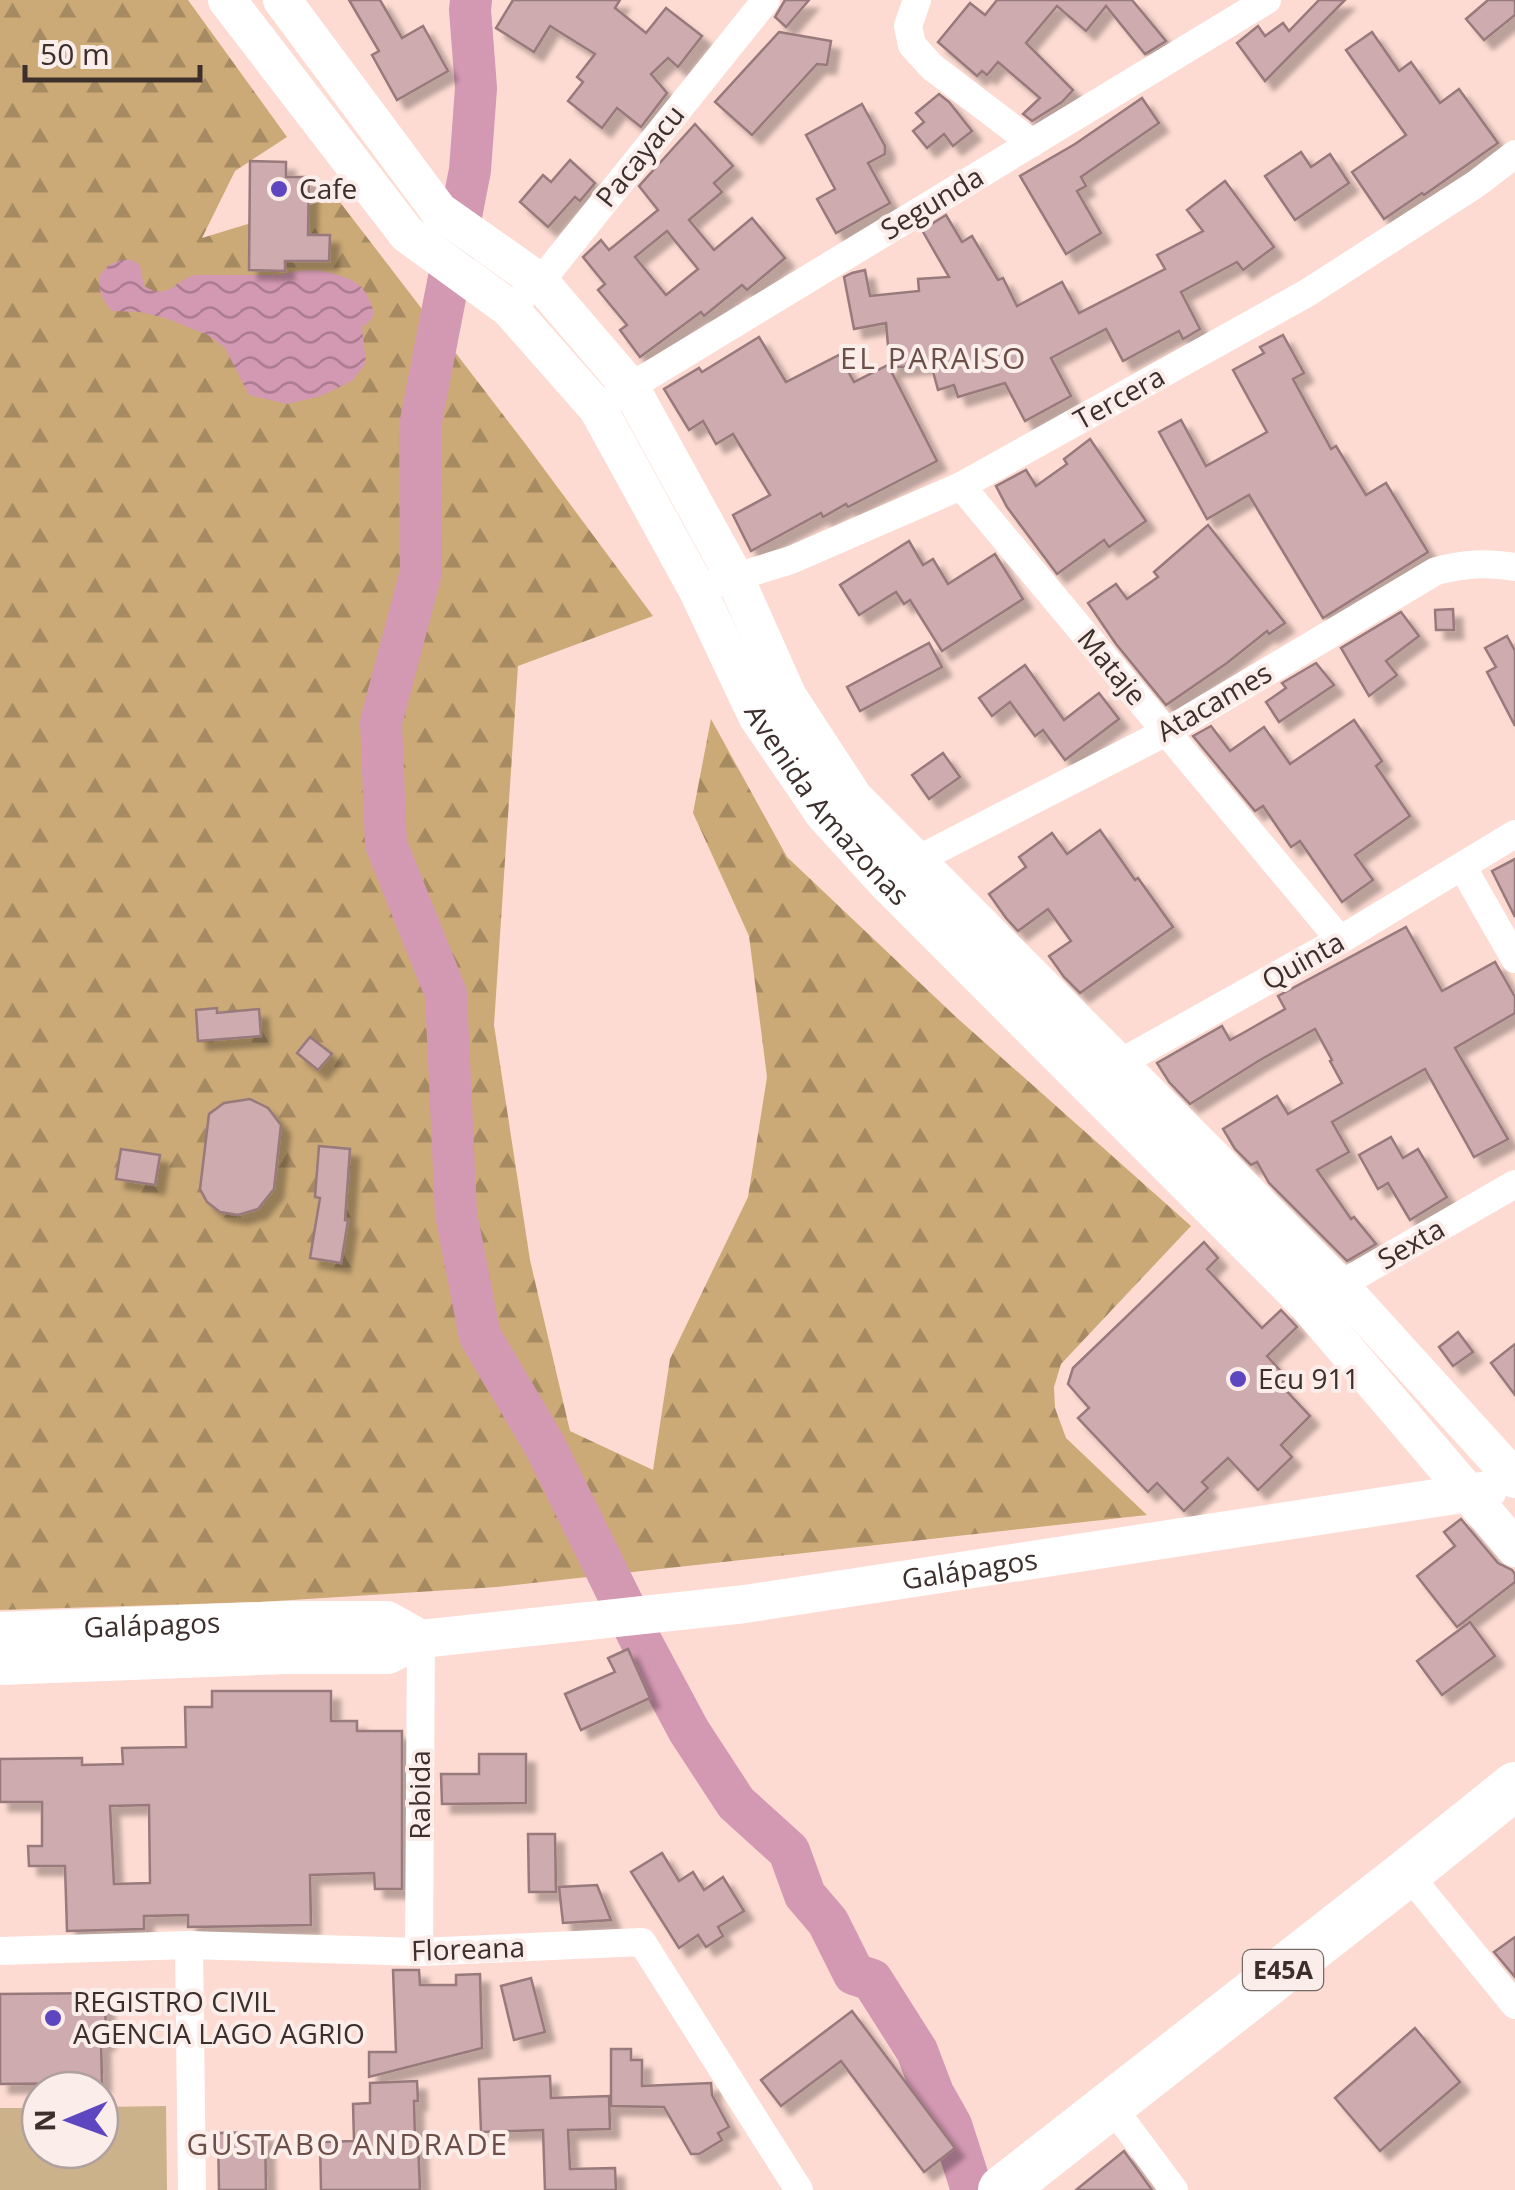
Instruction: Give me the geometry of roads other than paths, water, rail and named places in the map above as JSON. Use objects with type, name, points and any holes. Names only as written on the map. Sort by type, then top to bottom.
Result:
[{"type":"highway","name":"E45A","points":[[1002,2190],[1515,1786]]},
{"type":"main road","name":"Avenida Amazonas","points":[[227,0],[407,234],[498,300],[598,409],[696,589],[758,716],[824,814],[884,880],[1106,1076]]},
{"type":"main road","name":"Avenida Amazonas","points":[[282,0],[439,210],[528,274],[630,387],[734,578],[788,697],[854,798],[1106,1076],[1515,1482]]},
{"type":"main road","name":"Avenida Amazonas","points":[[1324,1295],[1470,1495],[1515,1548]]},
{"type":"main road","name":"Galápagos","points":[[0,1666],[388,1655],[421,1639],[735,1605],[1470,1495],[1515,1482]]},
{"type":"main road","name":"Galápagos","points":[[0,1631],[387,1620],[421,1639]]},
{"type":"street","name":"Pacayacu","points":[[498,300],[528,274],[766,0]]},
{"type":"street","points":[[917,0],[908,26],[912,45],[932,67],[1032,143]]},
{"type":"street","name":"Segunda","points":[[598,409],[1267,0]]},
{"type":"street","name":"Tercera","points":[[696,589],[791,560],[961,486],[1307,293],[1476,184],[1515,154]]},
{"type":"street","name":"Mataje","points":[[961,486],[1340,940]]},
{"type":"street","name":"Atacames","points":[[915,861],[1166,732],[1436,571],[1466,563],[1515,567]]},
{"type":"street","name":"Quinta","points":[[1106,1076],[1515,834]]},
{"type":"street","points":[[1463,868],[1515,959]]},
{"type":"street","name":"Sexta","points":[[1324,1295],[1515,1184]]},
{"type":"street","name":"Rabida","points":[[419,1952],[421,1639]]},
{"type":"street","points":[[1407,1874],[1515,2006]]},
{"type":"street","name":"Floreana","points":[[0,1950],[189,1945],[419,1952],[642,1942],[799,2190]]},
{"type":"street","points":[[189,1945],[192,2190]]},
{"type":"street","points":[[1110,2104],[1174,2190]]},
{"type":"water","points":[[121,260],[140,265],[144,286],[159,291],[195,275],[281,275],[312,270],[347,278],[362,288],[373,309],[372,318],[362,327],[366,363],[352,381],[321,396],[287,404],[249,395],[225,348],[208,335],[165,318],[112,311],[101,295],[99,276],[109,265]]},
{"type":"waterway","points":[[471,0],[476,88],[470,170],[420,426],[421,572],[381,722],[386,844],[446,994],[456,1214],[480,1336],[544,1444],[689,1731],[736,1803],[789,1851],[805,1895],[828,1922],[854,1974],[872,1980],[917,2051],[951,2125],[972,2190]]},
{"type":"place","name":"Cafe","points":[[279,189]]},
{"type":"place","name":"Ecu 911","points":[[1238,1379]]},
{"type":"place","name":"REGISTRO CIVIL AGENCIA LAGO AGRIO","points":[[53,2018]]},
{"type":"district","name":"EL PARAISO","points":[[934,359]]},
{"type":"district","name":"GUSTABO ANDRADE","points":[[348,2145]]}]
